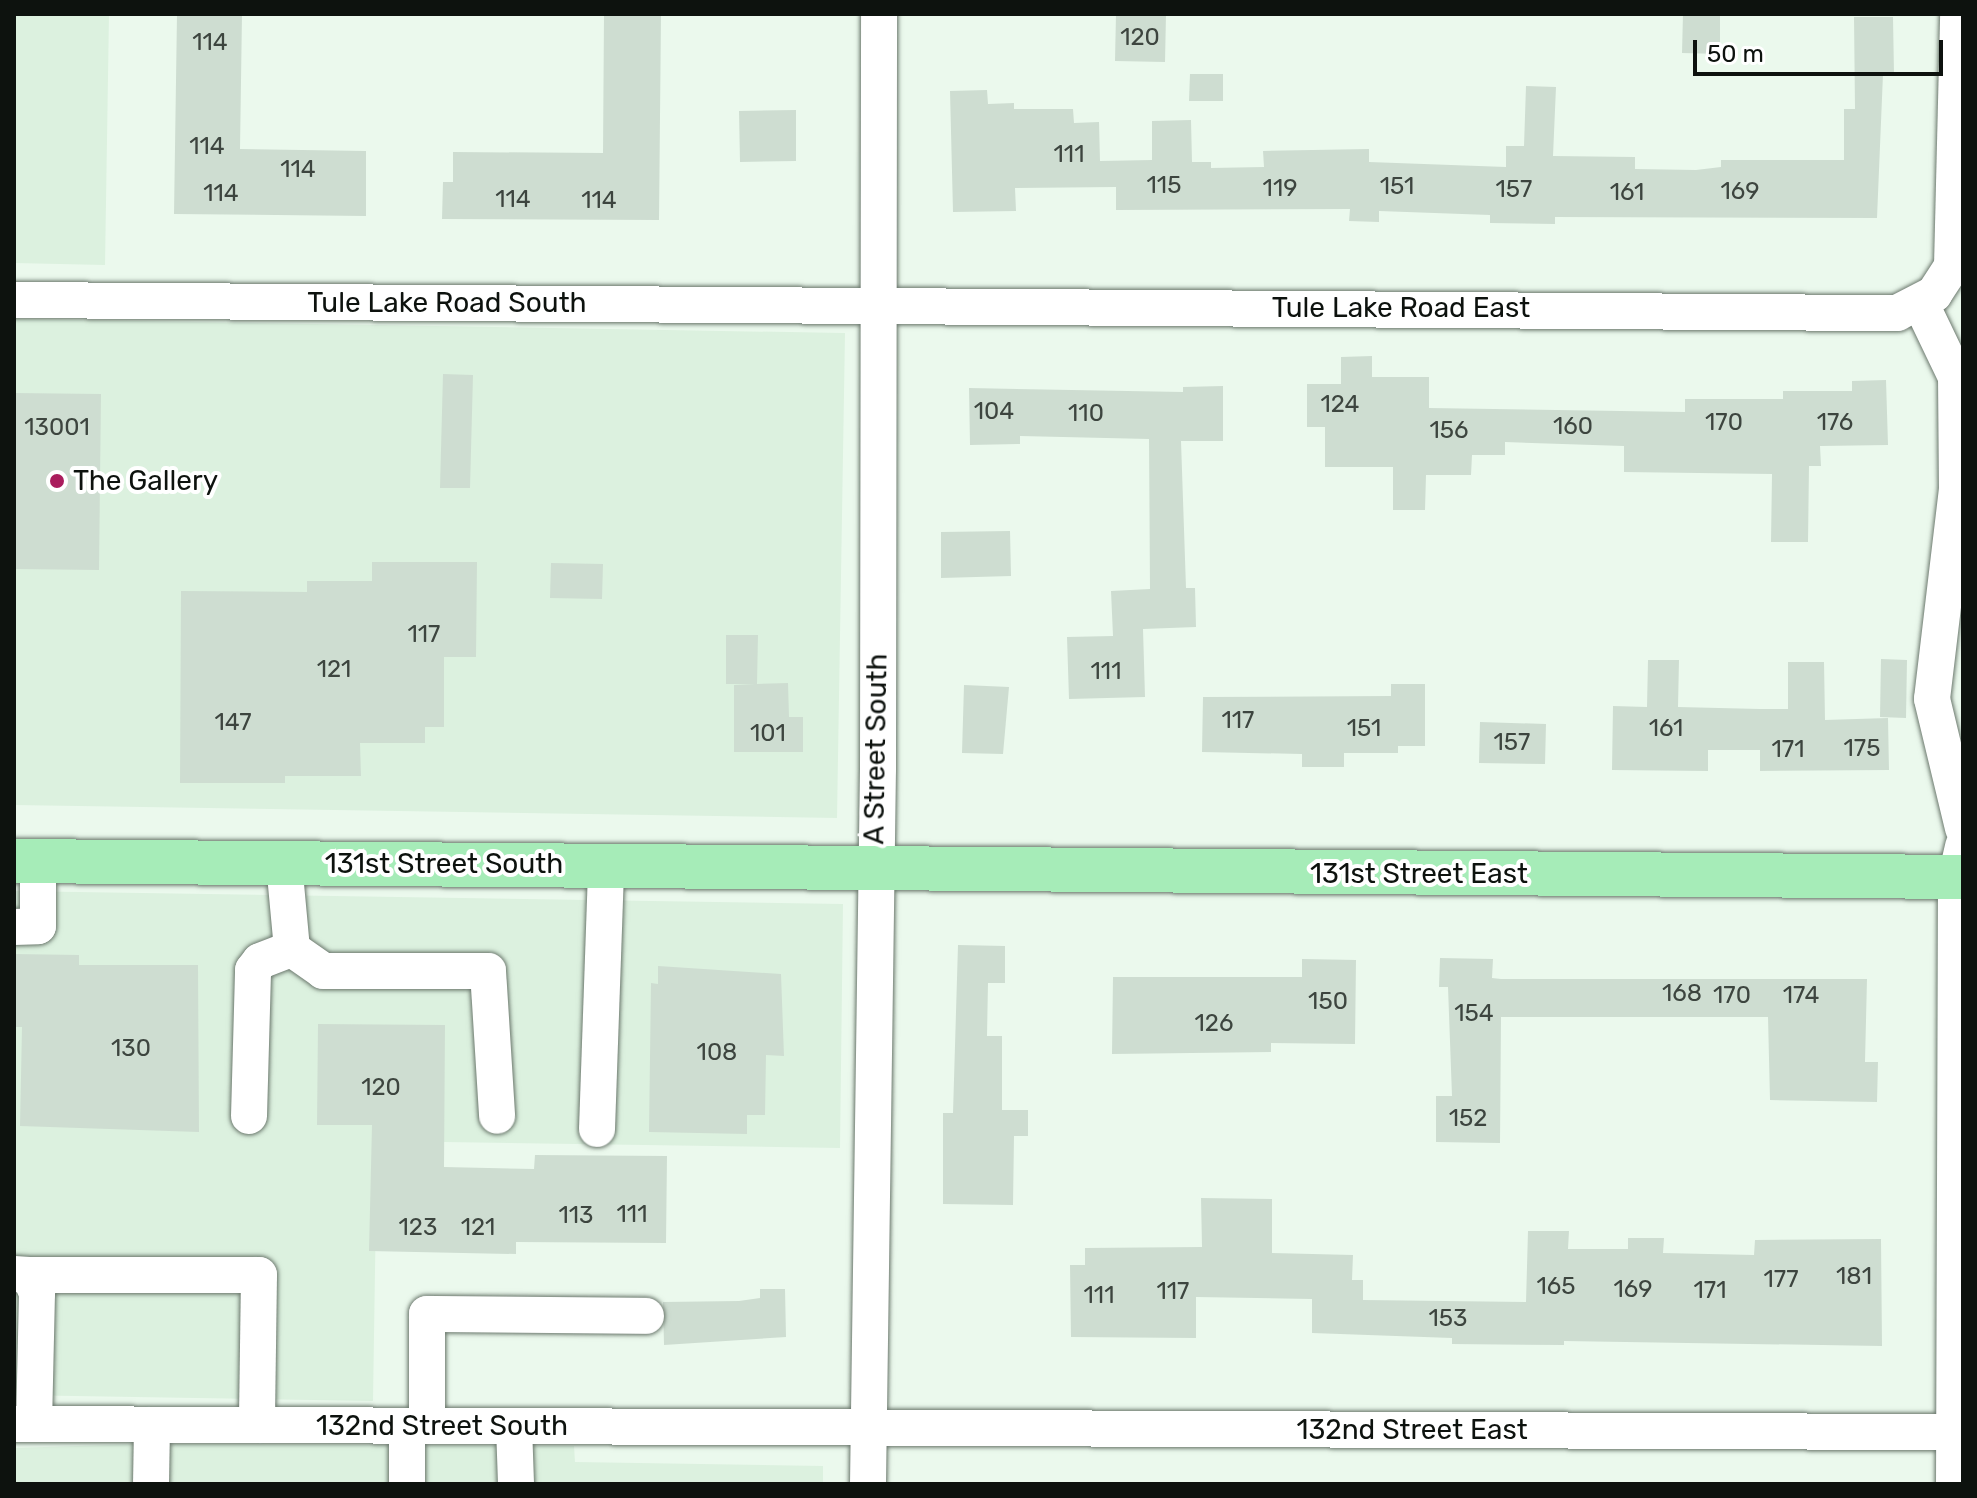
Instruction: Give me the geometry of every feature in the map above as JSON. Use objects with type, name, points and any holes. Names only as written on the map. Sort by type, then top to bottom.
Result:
[{"type":"main road","name":"131st Street South","points":[[26,861],[874,871]]},
{"type":"main road","name":"131st Street East","points":[[874,871],[1961,867]]},
{"type":"street","name":"A Street South","points":[[868,1484],[879,14]]},
{"type":"street","points":[[1958,14],[1952,266],[1921,304],[1956,377],[1957,489],[1932,699],[1963,828]]},
{"type":"street","name":"Tule Lake Road South","points":[[14,300],[879,304]]},
{"type":"street","name":"Tule Lake Road East","points":[[879,304],[1871,315],[1897,313],[1921,304]]},
{"type":"street","points":[[14,927],[38,926],[26,861]]},
{"type":"street","points":[[284,863],[292,949],[323,971],[488,971],[497,1116]]},
{"type":"street","points":[[597,1129],[606,866]]},
{"type":"street","points":[[1954,1484],[1959,1301],[1961,867]]},
{"type":"street","points":[[249,1116],[253,970],[260,961],[292,949]]},
{"type":"street","points":[[22,1274],[37,1293],[24,1424]]},
{"type":"street","points":[[22,1274],[259,1275],[257,1425]]},
{"type":"street","points":[[407,1484],[417,1426],[427,1314],[646,1316]]},
{"type":"street","name":"132nd Street South","points":[[24,1424],[870,1428]]},
{"type":"street","points":[[151,1484],[152,1425]]},
{"type":"street","points":[[514,1426],[516,1484]]},
{"type":"street","name":"132nd Street East","points":[[870,1428],[1954,1432]]},
{"type":"shaded area","points":[[14,14],[109,14],[105,265],[14,263]]},
{"type":"shaded area","points":[[14,319],[845,333],[837,818],[14,805]]},
{"type":"shaded area","points":[[14,891],[843,904],[840,1148],[377,1141],[373,1401],[14,1395]]},
{"type":"shaded area","points":[[139,1444],[574,1446],[575,1462],[823,1466],[823,1484],[14,1484],[14,1448]]},
{"type":"building","points":[[177,14],[242,14],[240,149],[366,151],[366,216],[174,214]]},
{"type":"building","points":[[604,14],[661,14],[659,220],[442,219],[443,182],[453,182],[453,152],[603,153]]},
{"type":"building","points":[[1116,14],[1166,14],[1165,62],[1115,61]]},
{"type":"building","points":[[1683,14],[1720,14],[1720,54],[1682,53]]},
{"type":"building","points":[[1854,17],[1893,17],[1894,74],[1883,74],[1877,218],[1555,217],[1555,224],[1490,223],[1490,215],[1379,211],[1379,222],[1349,221],[1350,209],[1116,210],[1116,187],[1015,188],[1016,211],[953,212],[950,91],[987,90],[988,104],[1014,103],[1014,109],[1073,109],[1074,123],[1099,122],[1100,161],[1152,160],[1152,121],[1191,120],[1192,162],[1211,162],[1211,168],[1264,167],[1263,151],[1369,149],[1369,162],[1506,167],[1506,146],[1524,146],[1526,86],[1556,87],[1553,156],[1635,157],[1635,169],[1696,170],[1721,167],[1721,160],[1844,160],[1844,109],[1855,109]]},
{"type":"building","points":[[1190,74],[1223,74],[1223,101],[1189,101]]},
{"type":"building","points":[[796,110],[796,161],[740,162],[739,111]]},
{"type":"building","points":[[1372,356],[1372,377],[1429,377],[1429,408],[1685,412],[1685,399],[1783,399],[1783,391],[1852,391],[1852,381],[1886,380],[1888,445],[1820,446],[1821,466],[1809,466],[1808,542],[1771,542],[1772,474],[1624,472],[1624,446],[1505,442],[1505,455],[1472,455],[1471,475],[1426,475],[1425,510],[1393,510],[1393,467],[1325,467],[1325,427],[1307,427],[1307,384],[1341,384],[1341,357]]},
{"type":"building","points":[[443,374],[473,375],[470,488],[440,488]]},
{"type":"building","points":[[1223,386],[1223,441],[1181,441],[1186,588],[1195,588],[1196,627],[1143,629],[1145,697],[1069,699],[1067,637],[1113,636],[1111,591],[1150,589],[1149,439],[1020,436],[1020,444],[970,445],[969,388],[1183,392],[1183,387]]},
{"type":"building","name":"The Gallery","points":[[14,393],[101,394],[99,570],[14,569]]},
{"type":"building","points":[[1010,531],[1011,576],[941,578],[941,532]]},
{"type":"building","points":[[372,562],[477,562],[476,657],[444,657],[444,727],[425,727],[425,743],[360,743],[361,776],[285,776],[285,783],[180,783],[181,591],[307,592],[307,581],[372,581]]},
{"type":"building","points":[[551,563],[603,564],[602,599],[550,598]]},
{"type":"building","points":[[726,635],[758,635],[757,684],[788,683],[789,717],[803,717],[803,752],[734,752],[734,685],[755,684],[726,684]]},
{"type":"building","points":[[1881,659],[1907,660],[1906,718],[1880,717]]},
{"type":"building","points":[[1648,660],[1679,660],[1678,707],[1760,709],[1788,709],[1788,662],[1824,662],[1825,720],[1888,718],[1889,770],[1760,771],[1760,750],[1708,750],[1708,771],[1612,770],[1613,706],[1647,707]]},
{"type":"building","points":[[1391,684],[1425,684],[1425,746],[1398,746],[1398,753],[1344,753],[1344,767],[1302,767],[1302,754],[1202,752],[1203,697],[1391,696]]},
{"type":"building","points":[[964,685],[1009,687],[1003,754],[962,753]]},
{"type":"building","points":[[1480,722],[1546,724],[1545,764],[1479,763]]},
{"type":"building","points":[[958,945],[1005,946],[1005,983],[988,983],[987,1036],[1002,1036],[1002,1110],[1028,1110],[1028,1136],[1014,1136],[1013,1205],[943,1204],[943,1113],[953,1113]]},
{"type":"building","points":[[14,954],[79,955],[79,965],[198,965],[199,1132],[20,1126],[22,1027],[14,1027]]},
{"type":"building","points":[[1440,958],[1493,959],[1492,978],[1501,979],[1867,979],[1865,1062],[1878,1062],[1877,1102],[1770,1100],[1768,1017],[1501,1017],[1500,1143],[1436,1142],[1436,1096],[1452,1096],[1448,987],[1439,987]]},
{"type":"building","points":[[1302,959],[1356,960],[1355,1044],[1271,1043],[1271,1052],[1112,1054],[1113,977],[1302,977]]},
{"type":"building","points":[[658,966],[781,974],[784,1056],[766,1055],[765,1115],[747,1115],[747,1134],[649,1132],[651,983],[658,984]]},
{"type":"building","points":[[318,1024],[445,1025],[444,1167],[534,1169],[535,1155],[667,1156],[666,1243],[516,1242],[516,1254],[369,1251],[372,1125],[317,1125]]},
{"type":"building","points":[[1201,1198],[1272,1199],[1272,1253],[1353,1255],[1352,1280],[1363,1280],[1363,1300],[1526,1302],[1528,1231],[1569,1231],[1568,1249],[1628,1249],[1628,1238],[1664,1238],[1663,1253],[1754,1255],[1755,1240],[1881,1239],[1882,1346],[1564,1341],[1564,1345],[1452,1344],[1452,1338],[1312,1333],[1312,1299],[1196,1297],[1196,1338],[1071,1337],[1070,1265],[1085,1265],[1085,1248],[1202,1247]]},
{"type":"building","points":[[760,1289],[785,1289],[786,1337],[664,1345],[663,1302],[739,1301],[760,1298]]},
{"type":"place","name":"The Gallery","points":[[57,481]]}]
